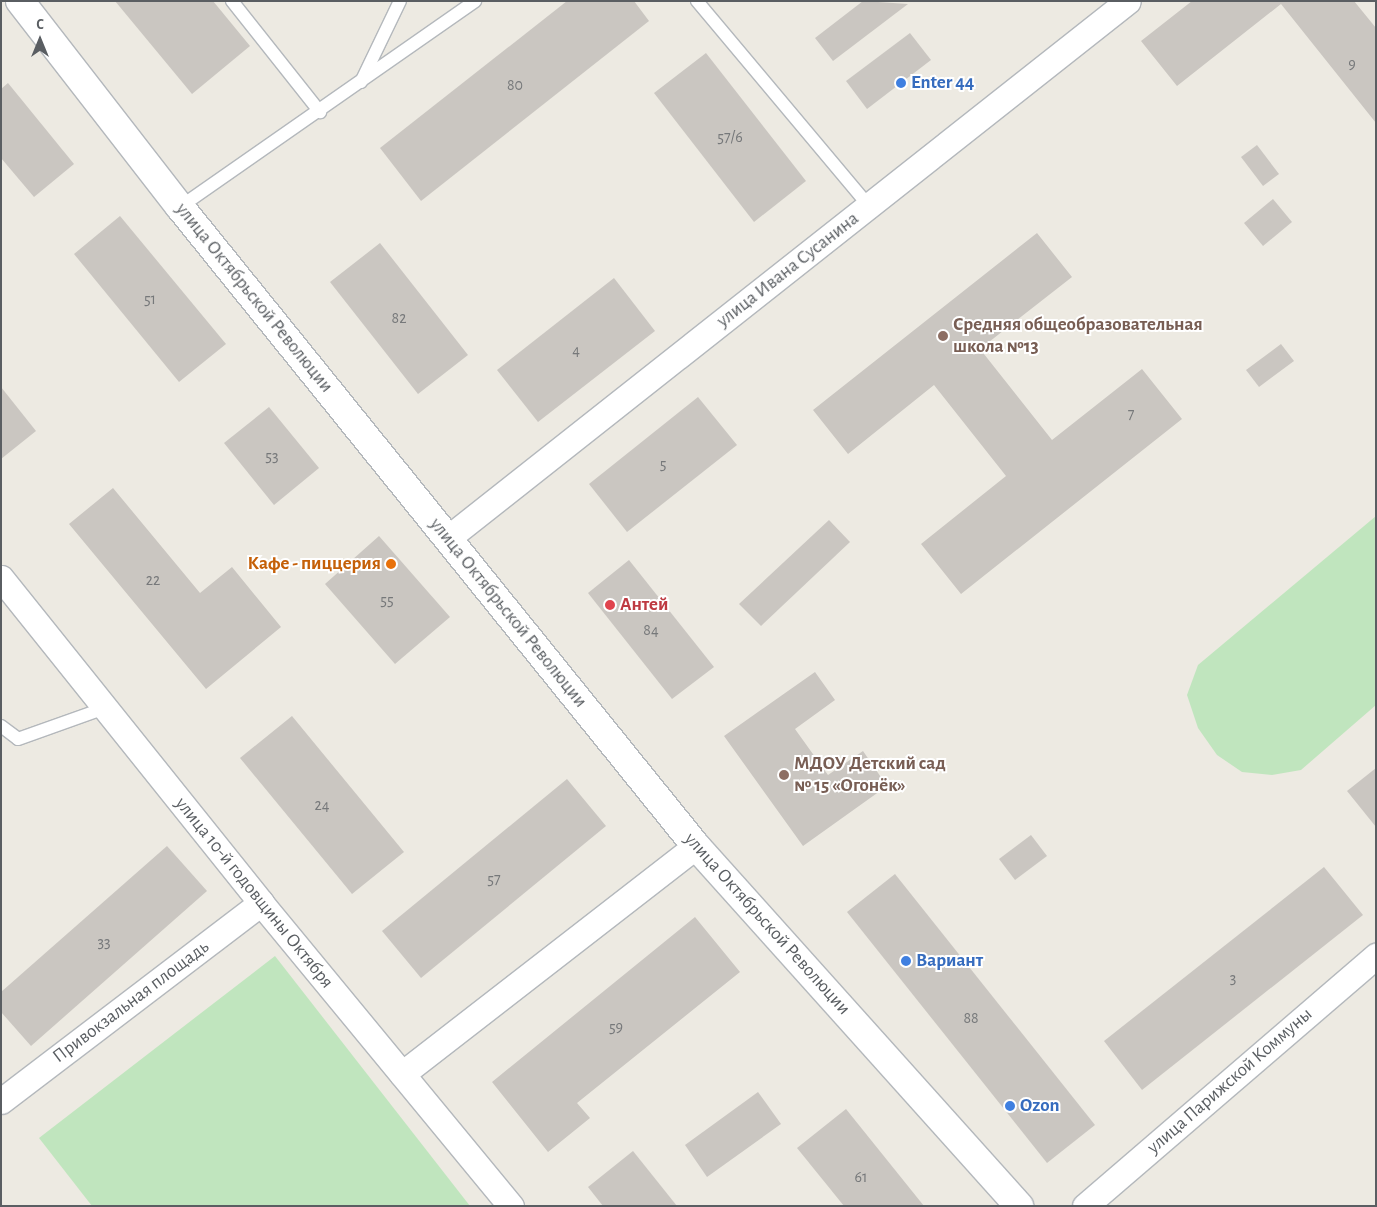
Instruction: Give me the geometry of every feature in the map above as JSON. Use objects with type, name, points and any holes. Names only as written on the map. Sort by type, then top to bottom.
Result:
[{"type":"street","name":"улица Октябрьской Революции","points":[[20,1],[180,207],[696,846],[1019,1206]]},
{"type":"street","name":"улица Ивана Сусанина","points":[[448,538],[1128,1]]},
{"type":"street","name":"улица 10-й годовщины Октября","points":[[1,578],[261,903],[511,1206]]},
{"type":"street","points":[[402,1074],[696,846]]},
{"type":"street","name":"Привокзальная площадь","points":[[1,1101],[261,903]]},
{"type":"street","name":"улица Парижской Коммуны","points":[[1085,1206],[1376,956]]},
{"type":"lane","points":[[232,1],[320,112]]},
{"type":"lane","points":[[180,207],[361,84],[475,1]]},
{"type":"lane","points":[[697,1],[868,206]]},
{"type":"lane","points":[[361,84],[398,3]]},
{"type":"lane","points":[[1,726],[18,739],[105,708]]},
{"type":"green space","points":[[1376,516],[1376,705],[1301,770],[1272,775],[1242,772],[1217,755],[1198,728],[1187,695],[1198,665]]},
{"type":"green space","points":[[275,956],[470,1206],[92,1206],[39,1138]]},
{"type":"building","points":[[115,1],[213,1],[250,46],[192,94]]},
{"type":"building","points":[[567,1],[634,1],[649,21],[421,201],[380,148]]},
{"type":"building","points":[[863,1],[908,4],[833,61],[815,38]]},
{"type":"building","points":[[1192,1],[1354,1],[1376,28],[1376,123],[1281,4],[1177,86],[1141,41]]},
{"type":"building","points":[[910,33],[931,60],[867,109],[846,81]]},
{"type":"building","points":[[706,53],[806,181],[754,222],[654,93]]},
{"type":"building","points":[[8,83],[74,164],[34,197],[1,158],[1,89]]},
{"type":"building","points":[[1257,145],[1279,174],[1263,186],[1241,157]]},
{"type":"building","points":[[1273,199],[1292,222],[1263,246],[1244,223]]},
{"type":"building","points":[[120,216],[226,344],[179,382],[74,254]]},
{"type":"building","points":[[1037,233],[1072,277],[980,349],[1052,440],[1142,369],[1182,419],[961,594],[921,544],[1006,476],[934,385],[848,454],[813,410]]},
{"type":"building","points":[[380,243],[468,355],[418,394],[330,282]]},
{"type":"building","points":[[614,278],[655,331],[538,422],[497,370]]},
{"type":"building","points":[[1281,344],[1294,361],[1259,387],[1246,370]]},
{"type":"building","points":[[1,387],[36,431],[1,459]]},
{"type":"building","points":[[698,397],[737,445],[627,532],[589,484]]},
{"type":"building","points":[[269,407],[319,468],[274,505],[224,443]]},
{"type":"building","points":[[113,488],[200,593],[232,567],[281,627],[206,689],[69,524]]},
{"type":"building","points":[[829,520],[850,542],[761,626],[739,604]]},
{"type":"building","points":[[379,536],[450,617],[395,664],[325,584]]},
{"type":"building","points":[[629,560],[714,667],[672,699],[588,593]]},
{"type":"building","points":[[815,672],[835,700],[795,729],[828,775],[863,751],[887,786],[803,846],[724,736]]},
{"type":"building","points":[[292,716],[404,852],[352,894],[240,758]]},
{"type":"building","points":[[1376,768],[1376,827],[1347,791]]},
{"type":"building","points":[[567,779],[606,826],[421,978],[382,931]]},
{"type":"building","points":[[1031,835],[1047,856],[1015,880],[999,859]]},
{"type":"building","points":[[167,846],[207,891],[31,1046],[1,1012],[1,992]]},
{"type":"building","points":[[1324,867],[1363,915],[1142,1090],[1104,1041]]},
{"type":"building","points":[[895,874],[1095,1125],[1047,1163],[847,912]]},
{"type":"building","points":[[695,917],[740,972],[577,1103],[590,1118],[548,1152],[492,1082]]},
{"type":"building","points":[[758,1092],[781,1124],[707,1177],[685,1145]]},
{"type":"building","points":[[846,1109],[924,1206],[844,1206],[797,1148]]},
{"type":"building","points":[[633,1151],[677,1206],[603,1206],[588,1187]]},
{"type":"place","name":"Enter 44","points":[[901,83]]},
{"type":"place","name":"Средняя общеобразовательная школа №13","points":[[943,336]]},
{"type":"place","name":"Кафе - пиццерия","points":[[391,564]]},
{"type":"place","name":"Антей","points":[[610,605]]},
{"type":"place","name":"МДОУ Детский сад № 15 «Огонёк»","points":[[784,775]]},
{"type":"place","name":"Вариант","points":[[906,961]]},
{"type":"place","name":"Ozon","points":[[1010,1106]]}]
